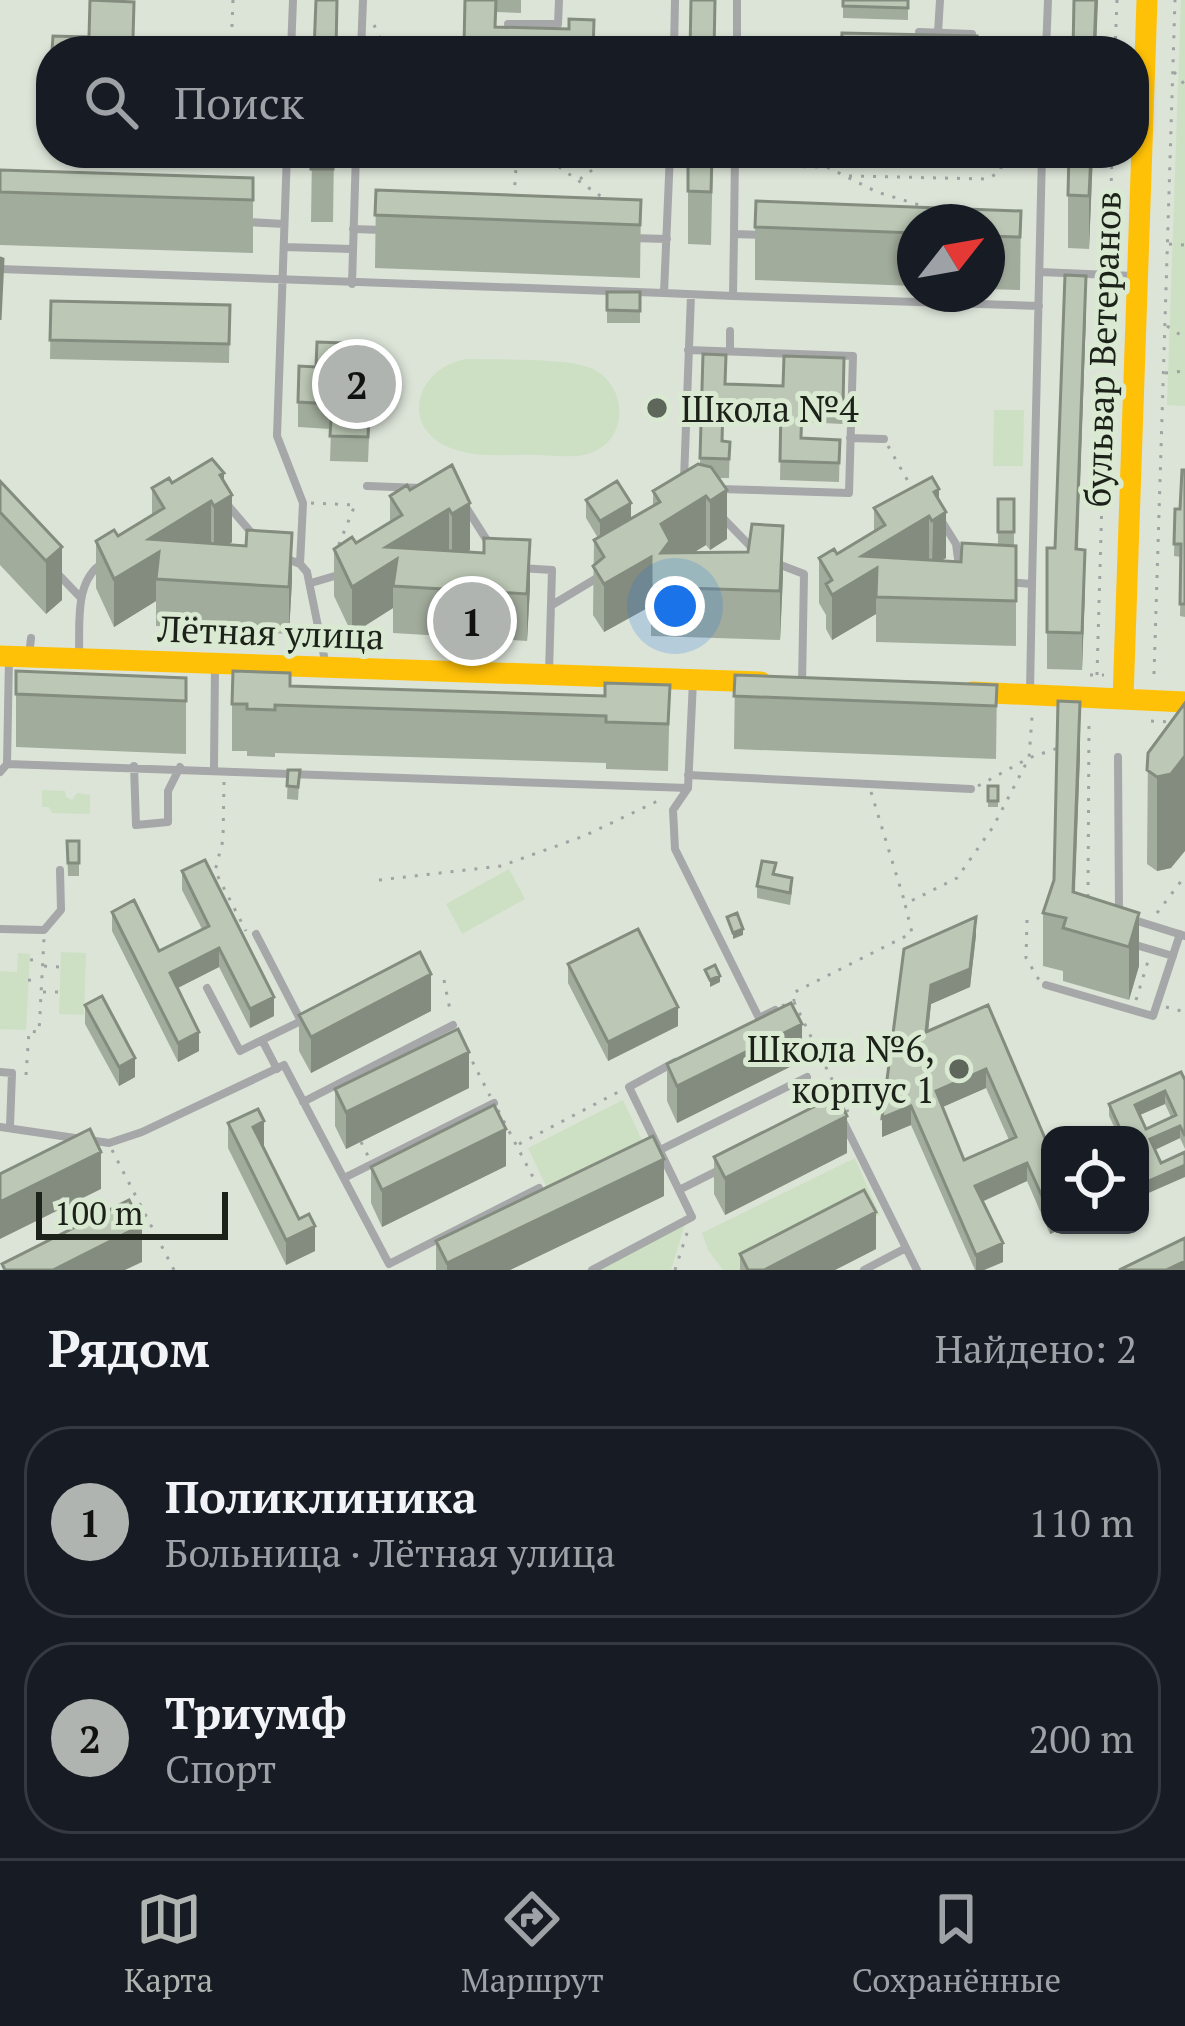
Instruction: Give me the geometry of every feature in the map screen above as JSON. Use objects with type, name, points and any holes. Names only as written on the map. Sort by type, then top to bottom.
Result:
[{"type":"street","name":"бульвар Ветеранов","points":[[1146,36],[1147,0]]},
{"type":"street","name":"бульвар Ветеранов","points":[[1123,699],[1139,469],[1142,168]]},
{"type":"street","name":"Лётная улица","points":[[12,653],[814,685]]},
{"type":"street","points":[[939,691],[1031,706],[1123,699],[1180,712]]},
{"type":"lane","points":[[292,36],[293,0]]},
{"type":"lane","points":[[508,24],[558,24],[559,0]]},
{"type":"lane","points":[[674,36],[675,0]]},
{"type":"lane","points":[[736,36],[737,0]]},
{"type":"lane","points":[[938,33],[940,0]]},
{"type":"lane","points":[[1047,36],[1048,0]]},
{"type":"lane","points":[[362,36],[363,1]]},
{"type":"lane","points":[[919,32],[973,34]]},
{"type":"lane","points":[[286,168],[277,436],[303,503],[300,564],[311,583],[326,667]]},
{"type":"lane","points":[[352,284],[355,168]]},
{"type":"lane","points":[[664,293],[669,168]]},
{"type":"lane","points":[[733,296],[735,168]]},
{"type":"lane","points":[[1031,706],[1042,168]]},
{"type":"lane","points":[[229,221],[284,224]]},
{"type":"lane","points":[[352,230],[398,231]]},
{"type":"lane","points":[[734,234],[779,235]]},
{"type":"lane","points":[[629,238],[667,239]]},
{"type":"lane","points":[[1022,242],[1039,243]]},
{"type":"lane","points":[[284,247],[352,249]]},
{"type":"lane","points":[[0,269],[1039,306]]},
{"type":"lane","points":[[1040,272],[1138,276]]},
{"type":"lane","points":[[684,488],[691,295]]},
{"type":"lane","points":[[730,331],[730,351]]},
{"type":"lane","points":[[688,350],[853,356],[849,493],[708,488]]},
{"type":"lane","points":[[850,438],[884,439]]},
{"type":"lane","points":[[367,486],[430,489]]},
{"type":"lane","points":[[452,495],[464,504],[493,552]]},
{"type":"lane","points":[[213,496],[229,506],[262,546]]},
{"type":"lane","points":[[715,509],[764,560],[804,574],[814,685]]},
{"type":"lane","points":[[926,512],[936,510],[956,544],[961,578]]},
{"type":"lane","points":[[270,556],[300,564]]},
{"type":"lane","points":[[79,658],[81,598],[94,568],[110,559]]},
{"type":"lane","points":[[48,563],[81,598]]},
{"type":"lane","points":[[311,583],[325,582],[354,566]]},
{"type":"lane","points":[[505,567],[552,569],[548,674]]},
{"type":"lane","points":[[552,605],[609,571]]},
{"type":"lane","points":[[985,580],[1032,584]]},
{"type":"lane","points":[[802,589],[823,590]]},
{"type":"lane","points":[[12,653],[4,768],[219,768],[688,788]]},
{"type":"lane","points":[[215,663],[219,768]]},
{"type":"lane","points":[[693,679],[688,788],[674,810],[675,850],[759,1018]]},
{"type":"lane","points":[[1046,985],[1153,1016],[1182,935],[1126,917],[1116,903],[1118,758]]},
{"type":"lane","points":[[134,766],[136,825],[168,822],[168,791],[180,767]]},
{"type":"lane","points":[[688,775],[971,789]]},
{"type":"lane","points":[[0,929],[44,931],[61,910],[61,869]]},
{"type":"lane","points":[[207,988],[240,1051],[301,1021],[252,934]]},
{"type":"lane","points":[[1120,940],[1173,956]]},
{"type":"lane","points":[[741,1028],[776,1010]]},
{"type":"lane","points":[[303,1102],[453,1025]]},
{"type":"lane","points":[[262,1040],[277,1069]]},
{"type":"lane","points":[[592,1270],[692,1217],[629,1087],[685,1058]]},
{"type":"lane","points":[[91,1152],[284,1065],[389,1264],[539,1188]]},
{"type":"lane","points":[[0,1072],[12,1073],[5,1126],[109,1143]]},
{"type":"lane","points":[[660,1150],[807,1077]]},
{"type":"lane","points":[[344,1178],[494,1103]]},
{"type":"lane","points":[[841,1107],[917,1270]]},
{"type":"lane","points":[[679,1190],[739,1160]]},
{"type":"lane","points":[[864,1270],[906,1248]]},
{"type":"path","points":[[232,36],[233,0]]},
{"type":"path","points":[[1116,36],[1117,0]]},
{"type":"path","points":[[1154,674],[1175,0]]},
{"type":"path","points":[[363,1],[379,36]]},
{"type":"path","points":[[1173,70],[1185,85]]},
{"type":"path","points":[[1170,147],[1181,152]]},
{"type":"path","points":[[513,214],[516,168]]},
{"type":"path","points":[[561,168],[615,207]]},
{"type":"path","points":[[579,180],[596,168]]},
{"type":"path","points":[[829,168],[894,197],[924,204]]},
{"type":"path","points":[[844,176],[987,179],[1001,168]]},
{"type":"path","points":[[1097,675],[1112,168]]},
{"type":"path","points":[[1168,220],[1179,217]]},
{"type":"path","points":[[1167,244],[1185,245]]},
{"type":"path","points":[[1165,325],[1185,338]]},
{"type":"path","points":[[1163,373],[1185,371]]},
{"type":"path","points":[[884,439],[926,512]]},
{"type":"path","points":[[303,503],[355,505],[336,551]]},
{"type":"path","points":[[1158,537],[1174,538]]},
{"type":"path","points":[[905,904],[957,878],[994,827],[1029,758],[1031,706]]},
{"type":"path","points":[[1151,721],[1180,712]]},
{"type":"path","points":[[1088,915],[1089,719]]},
{"type":"path","points":[[971,789],[1056,747],[1089,748]]},
{"type":"path","points":[[219,768],[223,840],[215,871],[252,934]]},
{"type":"path","points":[[776,1010],[794,1000],[793,993],[912,933],[869,784]]},
{"type":"path","points":[[379,880],[502,866],[584,836],[688,788]]},
{"type":"path","points":[[1148,925],[1184,880]]},
{"type":"path","points":[[1027,920],[1026,958],[1034,976],[1046,985]]},
{"type":"path","points":[[26,1075],[29,1031],[39,1032],[44,931]]},
{"type":"path","points":[[1133,1011],[1149,958]]},
{"type":"path","points":[[29,960],[60,967]]},
{"type":"path","points":[[28,980],[41,981]]},
{"type":"path","points":[[444,980],[453,1025],[539,1188]]},
{"type":"path","points":[[41,992],[59,992]]},
{"type":"path","points":[[1159,1004],[1185,1012]]},
{"type":"path","points":[[516,1145],[629,1087]]},
{"type":"path","points":[[361,1142],[372,1165]]},
{"type":"path","points":[[109,1143],[174,1270]]},
{"type":"path","points":[[675,1270],[692,1217]]},
{"type":"green space","points":[[1181,0],[1185,0],[1185,406],[1167,405]]},
{"type":"green space","points":[[467,359],[552,361],[595,370],[617,396],[619,418],[611,439],[580,456],[481,455],[448,447],[423,425],[420,397],[436,373]]},
{"type":"green space","points":[[994,410],[1024,410],[1023,466],[993,466]]},
{"type":"green space","points":[[42,790],[65,791],[72,800],[77,793],[90,795],[90,814],[52,813],[49,807],[42,807]]},
{"type":"green space","points":[[509,869],[525,899],[462,934],[446,904]]},
{"type":"green space","points":[[61,952],[86,953],[84,1015],[59,1014]]},
{"type":"green space","points":[[18,953],[30,954],[26,1030],[0,1029],[0,971],[17,972]]},
{"type":"green space","points":[[623,1100],[653,1163],[557,1209],[528,1148]]},
{"type":"green space","points":[[855,1158],[880,1215],[760,1270],[723,1270],[708,1250],[702,1233]]},
{"type":"green space","points":[[685,1224],[671,1270],[600,1269]]},
{"type":"building","points":[[90,0],[134,2],[133,36],[89,36]]},
{"type":"building","points":[[316,0],[337,0],[336,36],[315,36]]},
{"type":"building","points":[[465,0],[496,0],[495,27],[569,29],[569,19],[594,20],[593,36],[464,36]]},
{"type":"building","points":[[691,0],[715,0],[714,36],[690,36]]},
{"type":"building","points":[[843,0],[908,0],[908,8],[843,6]]},
{"type":"building","points":[[1074,0],[1096,0],[1095,36],[1073,36]]},
{"type":"building","points":[[842,33],[977,36],[842,36]]},
{"type":"building","points":[[688,168],[712,168],[711,192],[688,191]]},
{"type":"building","points":[[1069,168],[1090,168],[1089,196],[1068,195]]},
{"type":"building","points":[[0,170],[253,178],[253,200],[0,192]]},
{"type":"building","points":[[376,190],[641,200],[640,225],[375,215]]},
{"type":"building","points":[[756,201],[897,206],[897,232],[755,227]]},
{"type":"building","points":[[1005,210],[1021,211],[1020,237],[1005,237]]},
{"type":"building","points":[[0,258],[3,259],[0,320]]},
{"type":"building","points":[[1065,275],[1086,276],[1076,549],[1085,550],[1082,633],[1047,632],[1047,548],[1055,548]]},
{"type":"building","points":[[607,292],[640,292],[640,311],[607,310]]},
{"type":"building","points":[[51,301],[230,305],[229,344],[50,340]]},
{"type":"building","points":[[317,342],[372,344],[368,437],[330,436],[332,404],[298,402],[299,366],[316,367]]},
{"type":"building","points":[[703,354],[726,355],[725,384],[783,386],[784,356],[844,358],[843,405],[802,404],[801,438],[840,440],[839,463],[780,461],[781,406],[723,404],[722,441],[730,442],[729,459],[700,458]]},
{"type":"building","points":[[212,459],[224,473],[220,475],[232,495],[214,506],[211,501],[149,539],[246,546],[247,530],[292,533],[289,587],[156,579],[159,552],[114,579],[96,541],[114,530],[118,536],[164,508],[152,488],[169,478],[172,483]]},
{"type":"building","points":[[698,464],[711,467],[727,490],[710,501],[706,496],[661,524],[670,541],[661,553],[748,552],[752,524],[783,526],[780,591],[651,587],[651,557],[604,584],[593,566],[604,557],[594,540],[660,502],[653,491]]},
{"type":"building","points":[[452,465],[470,503],[452,514],[449,509],[386,547],[484,553],[484,538],[530,540],[527,594],[393,586],[397,559],[352,587],[334,549],[352,537],[356,543],[402,515],[390,496]]},
{"type":"building","points":[[1182,470],[1185,604],[1180,604],[1181,544],[1174,544]]},
{"type":"building","points":[[932,477],[939,489],[934,492],[946,512],[932,521],[929,516],[862,556],[961,562],[962,543],[1016,546],[1016,601],[876,597],[877,568],[832,595],[826,584],[832,580],[819,558],[834,549],[837,554],[885,525],[874,508]]},
{"type":"building","points":[[0,481],[62,547],[46,561],[0,512]]},
{"type":"building","points":[[617,481],[631,503],[600,521],[586,500]]},
{"type":"building","points":[[998,499],[1014,499],[1014,532],[998,532]]},
{"type":"building","points":[[16,671],[186,678],[186,701],[16,694]]},
{"type":"building","points":[[233,671],[290,673],[290,686],[605,696],[605,683],[670,685],[668,724],[606,722],[606,716],[275,705],[275,710],[247,709],[247,704],[232,704]]},
{"type":"building","points":[[735,675],[997,685],[996,706],[734,696]]},
{"type":"building","points":[[1058,701],[1080,702],[1073,892],[1139,913],[1129,947],[1063,928],[1066,918],[1043,913],[1054,880]]},
{"type":"building","points":[[1185,703],[1185,756],[1171,774],[1157,777],[1147,770],[1148,753]]},
{"type":"building","points":[[288,770],[300,770],[298,787],[287,786]]},
{"type":"building","points":[[988,786],[998,786],[998,801],[988,801]]},
{"type":"building","points":[[67,841],[79,841],[79,863],[68,863]]},
{"type":"building","points":[[205,860],[274,997],[250,1009],[219,948],[170,973],[199,1032],[178,1043],[112,912],[134,900],[159,951],[209,926],[182,871]]},
{"type":"building","points":[[762,861],[776,863],[773,874],[792,878],[790,893],[757,886]]},
{"type":"building","points":[[737,913],[743,929],[733,933],[727,917]]},
{"type":"building","points":[[976,917],[970,969],[931,985],[926,1032],[988,1005],[1041,1129],[1041,1194],[1027,1163],[975,1186],[1003,1243],[976,1255],[911,1106],[882,1118],[904,949]],"holes":[[[986,1069],[1016,1137],[964,1160],[936,1091]]]},
{"type":"building","points":[[638,929],[678,1007],[608,1042],[568,964]]},
{"type":"building","points":[[420,952],[431,974],[311,1037],[299,1015]]},
{"type":"building","points":[[715,965],[720,976],[710,980],[705,970]]},
{"type":"building","points":[[102,996],[135,1058],[119,1067],[85,1005]]},
{"type":"building","points":[[791,1003],[802,1024],[677,1086],[667,1064]]},
{"type":"building","points":[[458,1029],[469,1052],[346,1112],[335,1089]]},
{"type":"building","points":[[1181,1072],[1185,1136],[1180,1126],[1150,1139],[1161,1163],[1185,1152],[1185,1165],[1149,1181],[1149,1128],[1176,1115],[1165,1091],[1135,1105],[1145,1126],[1119,1126],[1109,1104]]},
{"type":"building","points":[[837,1095],[847,1116],[725,1178],[714,1157]]},
{"type":"building","points":[[494,1105],[506,1129],[382,1190],[371,1167]]},
{"type":"building","points":[[258,1109],[264,1121],[253,1127],[299,1219],[309,1214],[315,1226],[286,1240],[228,1123]]},
{"type":"building","points":[[90,1129],[101,1152],[0,1202],[0,1174]]},
{"type":"building","points":[[653,1136],[664,1159],[447,1263],[436,1241]]},
{"type":"building","points":[[864,1190],[876,1212],[764,1270],[748,1270],[740,1254]]},
{"type":"building","points":[[129,1200],[142,1225],[53,1270],[5,1270],[2,1264]]},
{"type":"building","points":[[1185,1238],[1185,1261],[1166,1270],[1119,1270]]},
{"type":"traffic: slow","points":[[1146,36],[1147,0]]},
{"type":"traffic: slow","points":[[1123,699],[1141,168]]},
{"type":"traffic: slow","points":[[0,656],[761,682]]},
{"type":"traffic: slow","points":[[972,692],[1185,702]]},
{"type":"place","name":"Триумф","points":[[357,384]]},
{"type":"place","name":"Школа №4","points":[[657,408]]},
{"type":"place","name":"Поликлиника","points":[[472,621]]},
{"type":"place","name":"Школа №6, корпус 1","points":[[959,1069]]}]
